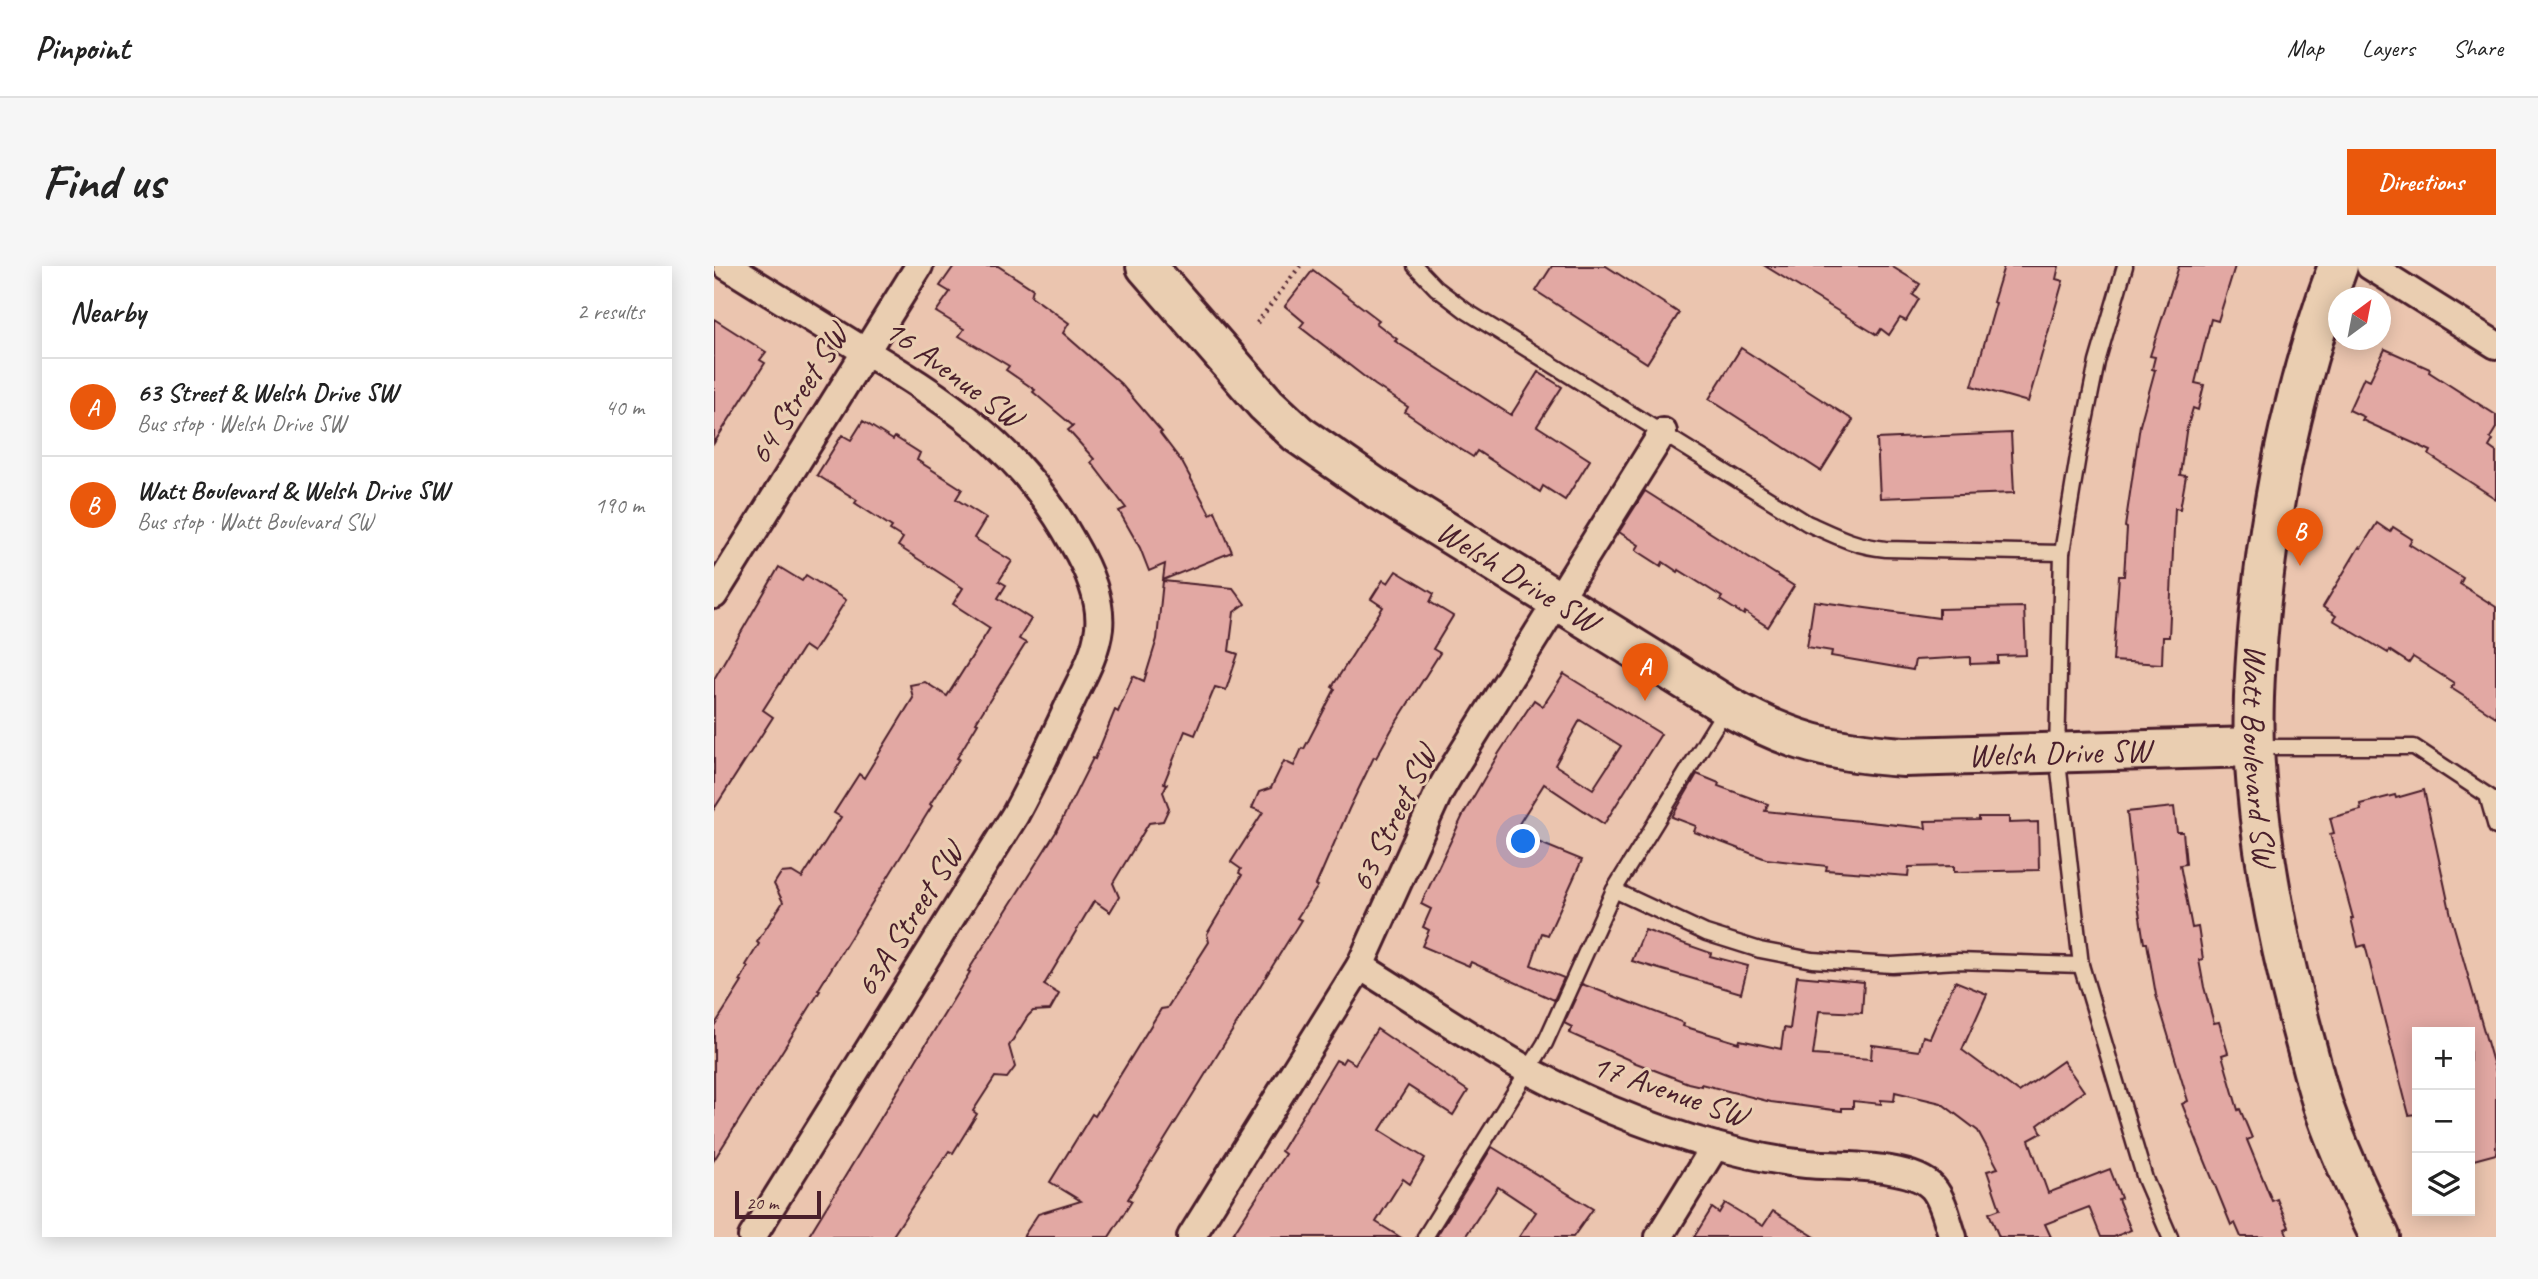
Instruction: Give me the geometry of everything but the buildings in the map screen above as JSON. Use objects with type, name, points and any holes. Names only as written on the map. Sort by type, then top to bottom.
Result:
[{"type":"street","name":"16 Avenue SW","points":[[727,266],[946,401],[1005,450],[1032,479],[1081,556],[1093,587],[1099,625]]},
{"type":"street","name":"64 Street SW","points":[[714,595],[919,266]]},
{"type":"street","name":"Welsh Drive SW","points":[[1146,266],[1266,404],[1298,434],[1376,488],[1556,601],[1727,706],[1777,732],[1808,744],[1854,753],[1904,757],[2254,747]]},
{"type":"street","name":"Watt Boulevard SW","points":[[2338,266],[2320,313],[2284,447],[2256,645],[2254,747],[2268,880],[2291,991],[2325,1111],[2380,1237]]},
{"type":"street","points":[[2370,266],[2496,345]]},
{"type":"street","name":"63 Street SW","points":[[1191,1237],[1360,966],[1438,794],[1663,432]]},
{"type":"street","name":"63A Street SW","points":[[752,1237],[1015,815],[1090,660],[1099,625]]},
{"type":"street","name":"17 Avenue SW","points":[[1360,966],[1528,1070],[1566,1090],[1651,1127],[1715,1146],[1804,1164],[1891,1171],[1923,1180],[1938,1195],[1953,1237]]},
{"type":"street","points":[[1659,1237],[1715,1146]]},
{"type":"lane","points":[[1415,266],[1436,288],[1466,311],[1807,523],[1858,546],[1925,551],[2062,554]]},
{"type":"lane","points":[[2125,266],[2097,362],[2062,554],[2057,753],[2081,965],[2145,1179],[2170,1237]]},
{"type":"lane","points":[[1425,1237],[1545,1043],[1614,890],[1727,706]]},
{"type":"lane","points":[[2254,747],[2414,747],[2491,797],[2496,827]]},
{"type":"lane","points":[[1614,890],[1706,933],[1760,950],[1812,960],[1892,965],[1957,961],[2081,965]]},
{"type":"path","points":[[1257,323],[1300,266]]},
{"type":"place","name":"Watt Boulevard & Welsh Drive SW","points":[[2300,566]]},
{"type":"place","name":"63 Street & Welsh Drive SW","points":[[1645,701]]}]
